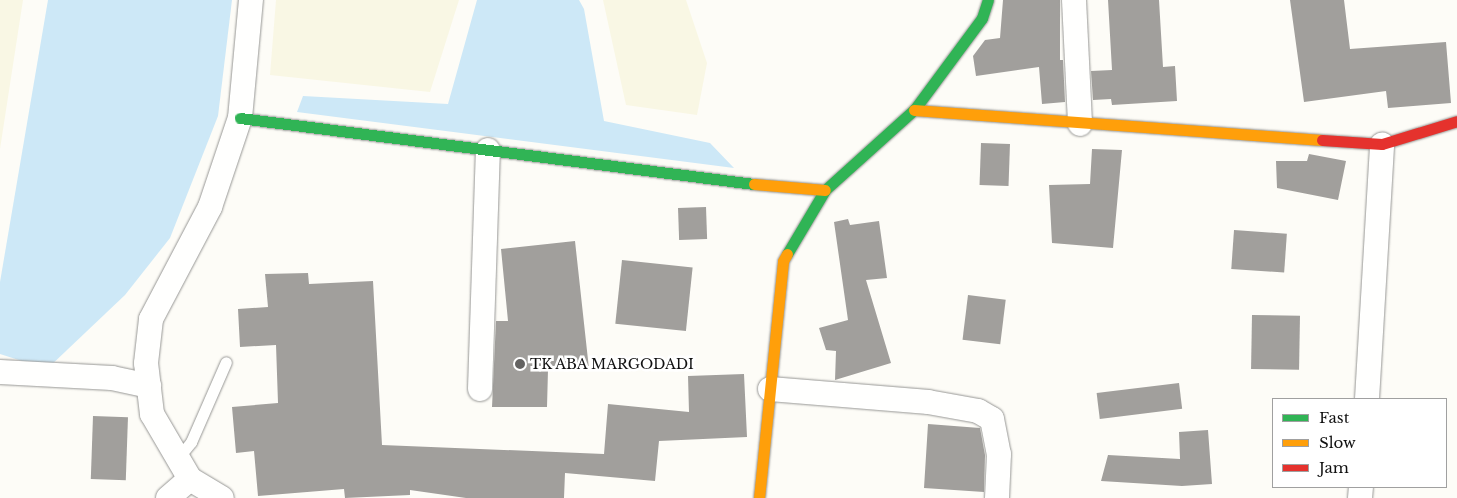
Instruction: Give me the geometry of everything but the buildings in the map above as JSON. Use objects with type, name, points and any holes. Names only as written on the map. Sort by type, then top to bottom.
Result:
[{"type":"street","points":[[222,498],[190,479],[152,414],[146,363],[151,319],[210,207],[240,118],[251,0]]},
{"type":"street","points":[[759,498],[783,261],[825,190],[914,110],[982,18],[988,0]]},
{"type":"street","points":[[1074,0],[1080,124]]},
{"type":"street","points":[[914,110],[1080,124],[1382,144],[1457,121]]},
{"type":"street","points":[[240,118],[774,188],[825,190]]},
{"type":"street","points":[[1367,398],[1382,144]]},
{"type":"street","points":[[480,389],[488,150]]},
{"type":"street","points":[[0,372],[112,378],[149,386]]},
{"type":"street","points":[[770,389],[928,402],[978,411],[992,419],[999,454],[997,498]]},
{"type":"street","points":[[168,498],[190,479]]},
{"type":"lane","points":[[178,458],[191,442],[226,362]]},
{"type":"shaded area","points":[[0,0],[23,0],[0,149]]},
{"type":"shaded area","points":[[276,0],[459,0],[430,92],[270,75]]},
{"type":"shaded area","points":[[603,0],[686,0],[707,63],[697,115],[626,105]]},
{"type":"water","points":[[48,0],[232,0],[218,116],[170,238],[125,295],[47,369],[0,354],[0,282]]},
{"type":"water","points":[[477,0],[579,0],[584,9],[604,121],[710,143],[734,168],[297,112],[303,96],[448,104]]},
{"type":"traffic: fast","points":[[787,254],[825,190],[914,110],[982,18],[988,0]]},
{"type":"traffic: fast","points":[[240,118],[754,184]]},
{"type":"traffic: slow","points":[[914,110],[1322,140]]},
{"type":"traffic: slow","points":[[754,184],[825,190]]},
{"type":"traffic: slow","points":[[759,498],[783,261],[787,254]]},
{"type":"traffic: jam","points":[[1322,140],[1382,144],[1457,121]]},
{"type":"place","name":"TK ABA MARGODADI","points":[[520,364]]}]
